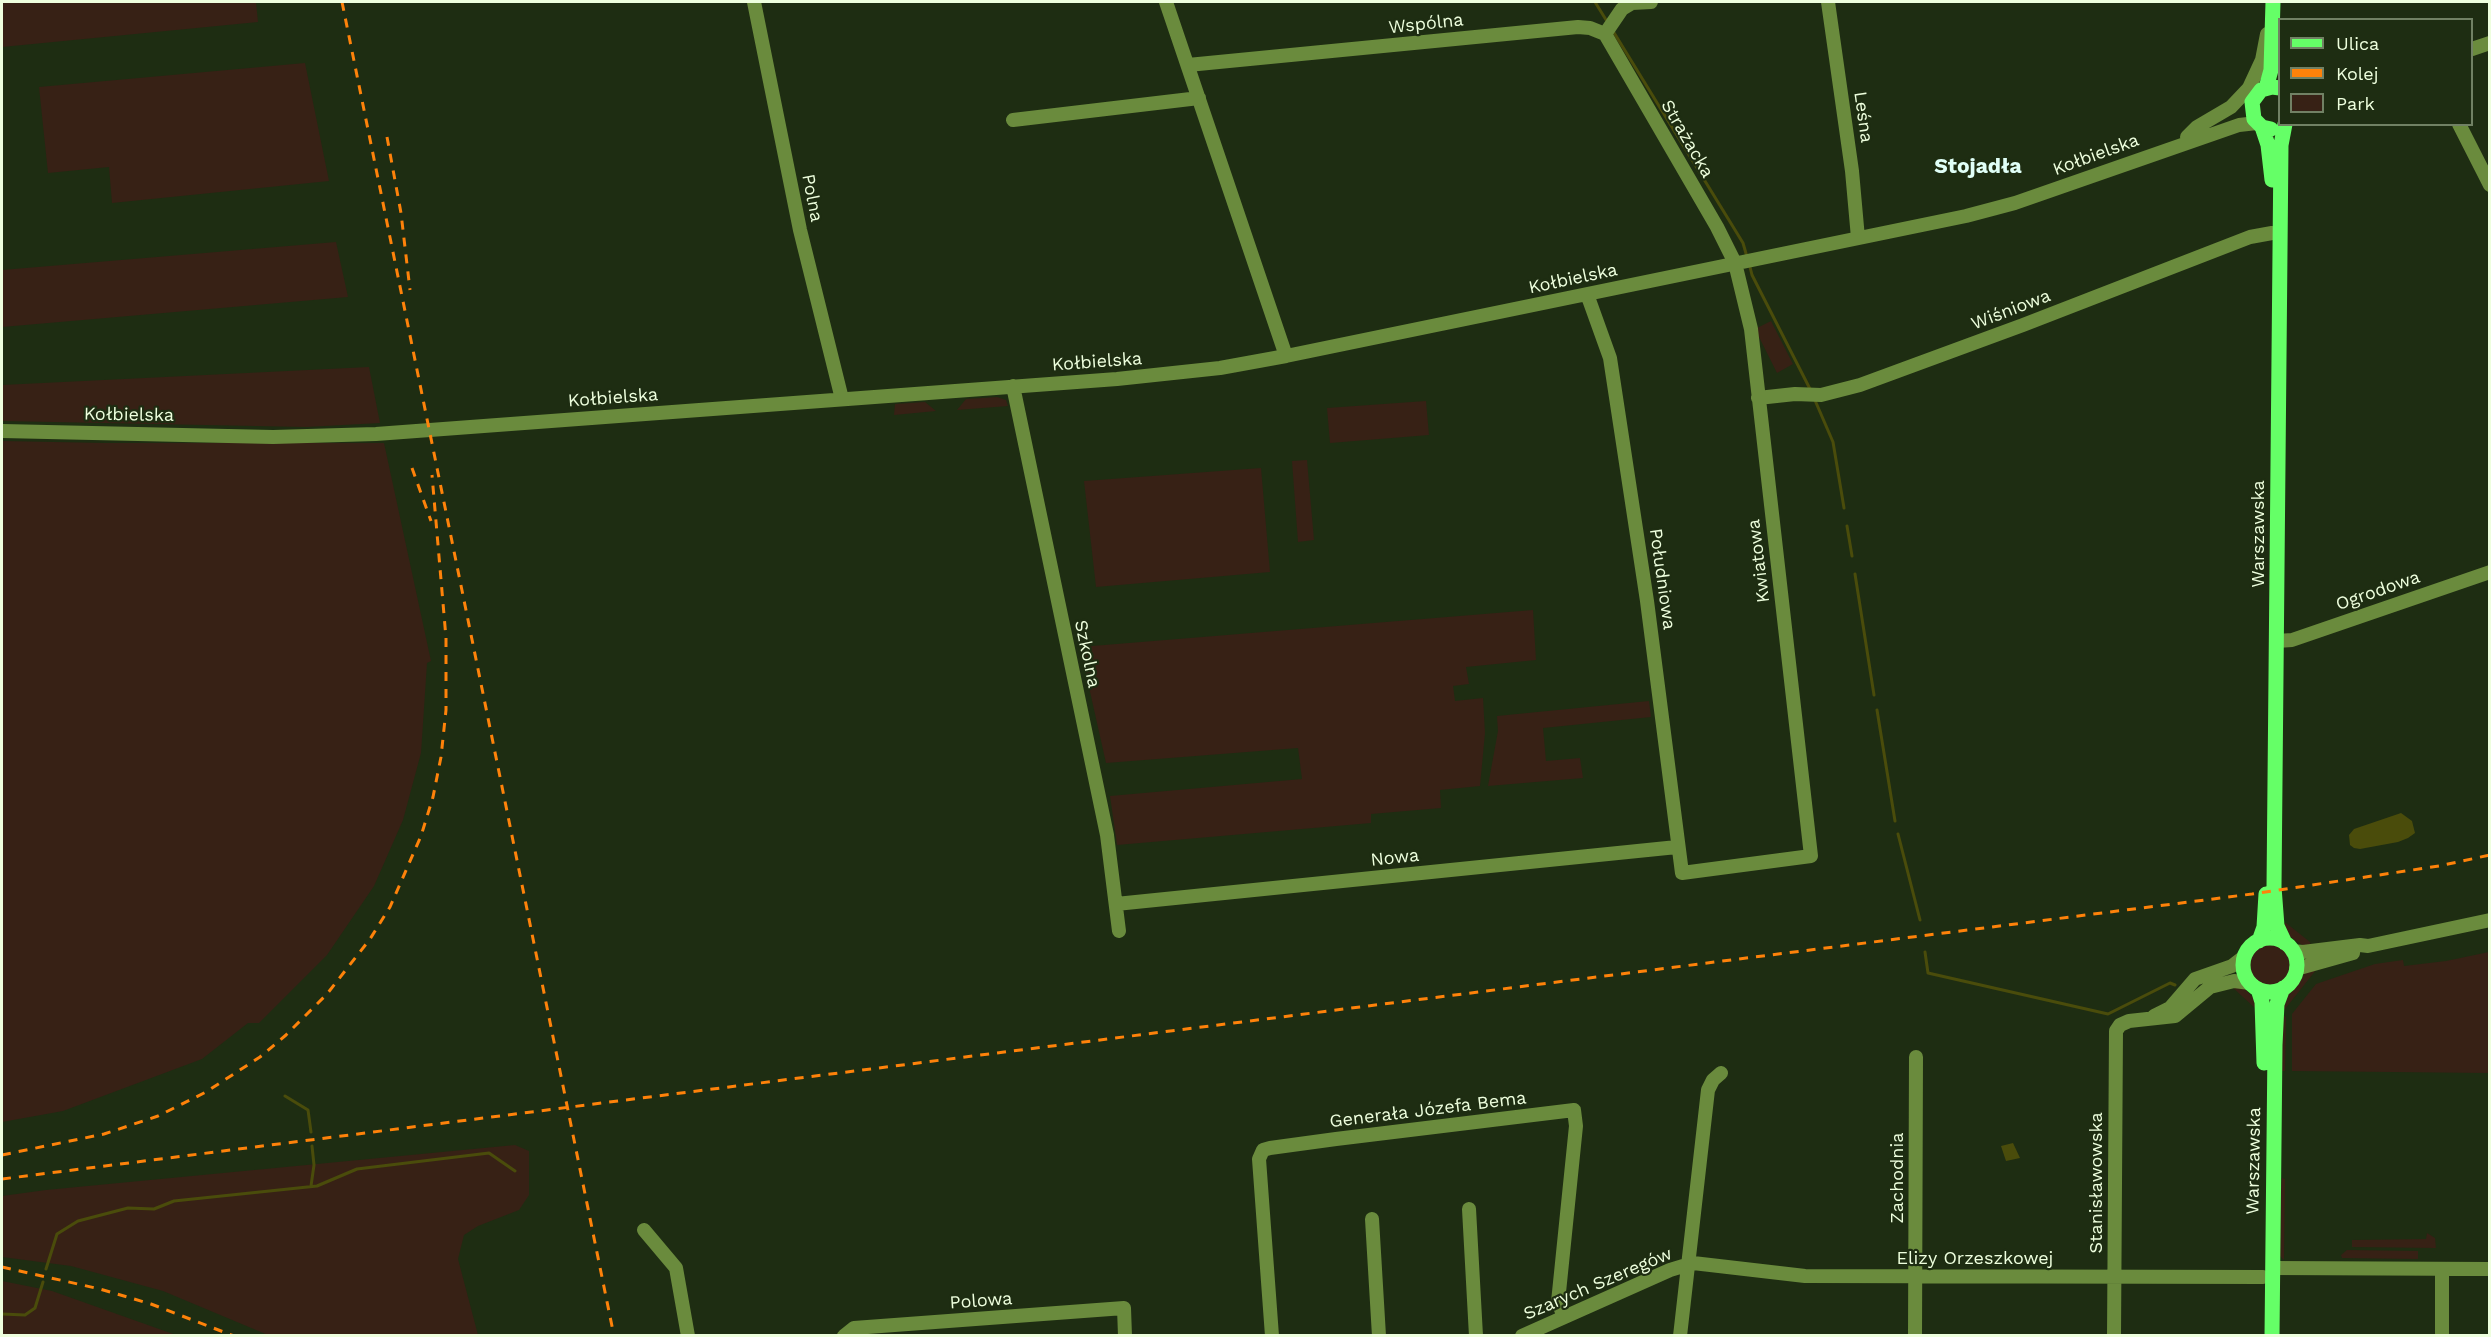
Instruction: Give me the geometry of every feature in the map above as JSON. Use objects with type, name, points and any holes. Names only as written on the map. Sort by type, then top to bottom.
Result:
[{"type":"main road","points":[[2252,102],[2257,93],[2273,88],[2271,70],[2273,2]]},
{"type":"main road","points":[[2283,2],[2283,18]]},
{"type":"main road","name":"Warszawska","points":[[2252,102],[2252,113],[2268,145],[2272,172],[2266,900],[2264,927],[2259,941]]},
{"type":"main road","points":[[2260,125],[2276,129],[2281,126]]},
{"type":"main road","name":"Warszawska","points":[[2285,126],[2281,145],[2275,903],[2277,926],[2289,947]]},
{"type":"main road","points":[[2271,938],[2289,947],[2296,969],[2290,983],[2283,988],[2268,992],[2254,986],[2244,972],[2245,956],[2249,948],[2259,941],[2271,938]]},
{"type":"main road","name":"Warszawska","points":[[2254,986],[2262,1002],[2272,1335]]},
{"type":"main road","name":"Warszawska","points":[[2263,1335],[2269,1267],[2277,1004],[2283,988]]},
{"type":"street","name":"Polna","points":[[754,2],[800,230],[842,399]]},
{"type":"street","points":[[1166,2],[1286,356]]},
{"type":"street","points":[[1607,30],[1622,9],[1632,3],[1651,2]]},
{"type":"street","name":"Leśna","points":[[1828,2],[1852,171],[1858,238]]},
{"type":"street","points":[[2187,137],[2197,127],[2231,107],[2254,80],[2266,42],[2268,2]]},
{"type":"street","name":"Wspólna","points":[[1188,65],[1578,27],[1607,30]]},
{"type":"street","name":"Strażacka","points":[[1607,30],[1718,227],[1743,262]]},
{"type":"street","points":[[2473,49],[2490,43]]},
{"type":"street","points":[[1012,120],[1199,98]]},
{"type":"street","name":"Kołbielska","points":[[2171,147],[2252,102]]},
{"type":"street","name":"Kołbielska","points":[[2,431],[273,437],[412,431],[1154,376],[1286,356],[1953,219],[2007,206],[2239,125],[2260,125]]},
{"type":"street","points":[[2460,126],[2490,185]]},
{"type":"street","name":"Wiśniowa","points":[[1758,398],[1795,394],[1815,396],[1922,363],[2240,241],[2259,234],[2272,233]]},
{"type":"street","name":"Kwiatowa","points":[[1682,873],[1811,856],[1743,262]]},
{"type":"street","name":"Południowa","points":[[1587,294],[1609,352],[1612,369],[1647,601],[1682,873]]},
{"type":"street","name":"Szkolna","points":[[1013,386],[1107,835],[1119,931]]},
{"type":"street","name":"Ogrodowa","points":[[2277,641],[2292,640],[2490,572]]},
{"type":"street","name":"Nowa","points":[[1116,904],[1677,847]]},
{"type":"street","points":[[2289,947],[2302,952],[2368,946],[2490,920]]},
{"type":"street","points":[[2296,969],[2361,951],[2368,946]]},
{"type":"street","points":[[2153,1017],[2170,1008],[2195,979],[2232,966],[2245,956]]},
{"type":"street","points":[[2153,1017],[2175,1016],[2204,991],[2216,985],[2234,981],[2254,986]]},
{"type":"street","name":"Stanisławowska","points":[[2114,1335],[2116,1030],[2123,1023],[2153,1017]]},
{"type":"street","name":"Zachodnia","points":[[1915,1335],[1916,1057]]},
{"type":"street","points":[[1680,1335],[1708,1090],[1720,1073]]},
{"type":"street","name":"Generała Józefa Bema","points":[[1272,1335],[1259,1160],[1263,1150],[1303,1143],[1574,1110],[1576,1126],[1558,1302],[1564,1317]]},
{"type":"street","points":[[1469,1209],[1476,1335]]},
{"type":"street","points":[[1372,1219],[1379,1335]]},
{"type":"street","points":[[644,1230],[676,1268],[688,1335]]},
{"type":"street","name":"Elizy Orzeszkowej","points":[[1688,1265],[1694,1263],[1805,1276],[2115,1278],[2269,1267],[2490,1269]]},
{"type":"street","name":"Szarych Szeregów","points":[[1522,1335],[1548,1330],[1564,1317],[1670,1270],[1688,1265]]},
{"type":"street","points":[[2442,1269],[2442,1335]]},
{"type":"street","name":"Polowa","points":[[844,1335],[854,1328],[1124,1308],[1125,1335]]},
{"type":"green space","points":[[2,2],[256,2],[258,22],[2,47]]},
{"type":"green space","points":[[305,63],[329,181],[112,203],[109,167],[48,173],[39,87]]},
{"type":"green space","points":[[336,242],[348,297],[2,327],[2,270]]},
{"type":"green space","points":[[1771,321],[1793,364],[1777,373],[1755,329]]},
{"type":"green space","points":[[369,367],[380,423],[306,427],[2,421],[2,385]]},
{"type":"green space","points":[[997,397],[1006,400],[1008,406],[957,410],[966,399]]},
{"type":"green space","points":[[1426,401],[1429,435],[1330,443],[1327,408]]},
{"type":"green space","points":[[925,402],[936,411],[894,415],[895,404]]},
{"type":"green space","points":[[2,441],[384,443],[431,661],[427,663],[421,753],[403,820],[374,886],[327,955],[259,1023],[248,1023],[202,1059],[63,1111],[2,1122]]},
{"type":"green space","points":[[1307,460],[1314,540],[1298,542],[1292,461]]},
{"type":"green space","points":[[1261,468],[1270,572],[1096,587],[1084,481]]},
{"type":"green space","points":[[1533,610],[1536,660],[1466,667],[1469,684],[1453,686],[1455,701],[1483,698],[1485,733],[1480,786],[1440,790],[1441,808],[1371,814],[1371,823],[1117,845],[1110,796],[1302,779],[1298,748],[1106,763],[1080,647]]},
{"type":"green space","points":[[1649,701],[1651,717],[1543,728],[1546,761],[1580,758],[1583,778],[1488,786],[1498,731],[1497,716]]},
{"type":"green space","points":[[2281,923],[2286,923],[2310,942],[2311,947],[2304,946],[2290,937]]},
{"type":"green space","points":[[2270,944],[2278,945],[2285,950],[2290,957],[2290,973],[2285,980],[2278,985],[2270,986],[2262,985],[2255,980],[2250,973],[2249,965],[2250,957],[2255,950],[2262,945]]},
{"type":"green space","points":[[2489,952],[2489,1073],[2292,1071],[2292,1014],[2316,984],[2375,964],[2403,960],[2404,966],[2446,961]]},
{"type":"green space","points":[[2316,970],[2285,1009],[2281,1008],[2286,996],[2305,973]]},
{"type":"green space","points":[[2231,986],[2247,991],[2256,1001],[2257,1008],[2255,1008]]},
{"type":"green space","points":[[2281,1014],[2286,1017],[2285,1071],[2280,1071]]},
{"type":"green space","points":[[515,1145],[529,1151],[529,1195],[519,1210],[478,1226],[464,1235],[458,1259],[478,1335],[268,1335],[163,1291],[71,1266],[2,1257],[2,1196]]},
{"type":"green space","points":[[2282,1178],[2285,1179],[2284,1260],[2280,1256],[2278,1214]]},
{"type":"green space","points":[[2427,1233],[2435,1238],[2436,1248],[2352,1247],[2352,1240],[2426,1239]]},
{"type":"green space","points":[[2347,1250],[2418,1251],[2418,1259],[2342,1258],[2341,1255]]},
{"type":"green space","points":[[2,1281],[52,1291],[176,1335],[2,1335]]},
{"type":"shaded area","points":[[2401,813],[2412,821],[2415,833],[2408,838],[2360,849],[2350,845],[2349,835],[2354,829]]},
{"type":"shaded area","points":[[2013,1143],[2020,1158],[2006,1161],[2001,1146]]},
{"type":"waterway","points":[[1595,2],[1608,23]]},
{"type":"waterway","points":[[1613,31],[1743,243],[1747,257]]},
{"type":"waterway","points":[[1749,263],[1752,275],[1810,389]]},
{"type":"waterway","points":[[1814,398],[1833,442],[1844,508]]},
{"type":"waterway","points":[[1847,526],[1852,556]]},
{"type":"waterway","points":[[1855,574],[1874,695]]},
{"type":"waterway","points":[[1877,710],[1895,821]]},
{"type":"waterway","points":[[1898,834],[1920,920]]},
{"type":"waterway","points":[[1925,952],[1928,973],[2108,1014],[2170,983],[2175,985]]},
{"type":"waterway","points":[[285,1096],[308,1110],[311,1132]]},
{"type":"waterway","points":[[311,1186],[314,1165],[312,1146]]},
{"type":"waterway","points":[[46,1269],[57,1234],[78,1221],[128,1208],[154,1209],[174,1201],[317,1186],[357,1169],[489,1153],[515,1171]]},
{"type":"waterway","points":[[2,1314],[25,1315],[35,1308],[43,1282]]},
{"type":"railway","points":[[342,2],[614,1336]]},
{"type":"railway","points":[[387,137],[401,213],[410,290]]},
{"type":"railway","points":[[412,468],[431,521]]},
{"type":"railway","points":[[2,1155],[104,1134],[158,1116],[206,1092],[260,1057],[286,1035],[327,994],[370,939],[390,907],[421,836],[433,797],[441,757],[446,710],[446,638],[432,475]]},
{"type":"railway","points":[[2,1179],[2252,894],[2439,866],[2490,855]]},
{"type":"railway","points":[[2,1267],[100,1289],[151,1304],[234,1336]]},
{"type":"district","name":"Stojadła","points":[[1978,167]]}]
